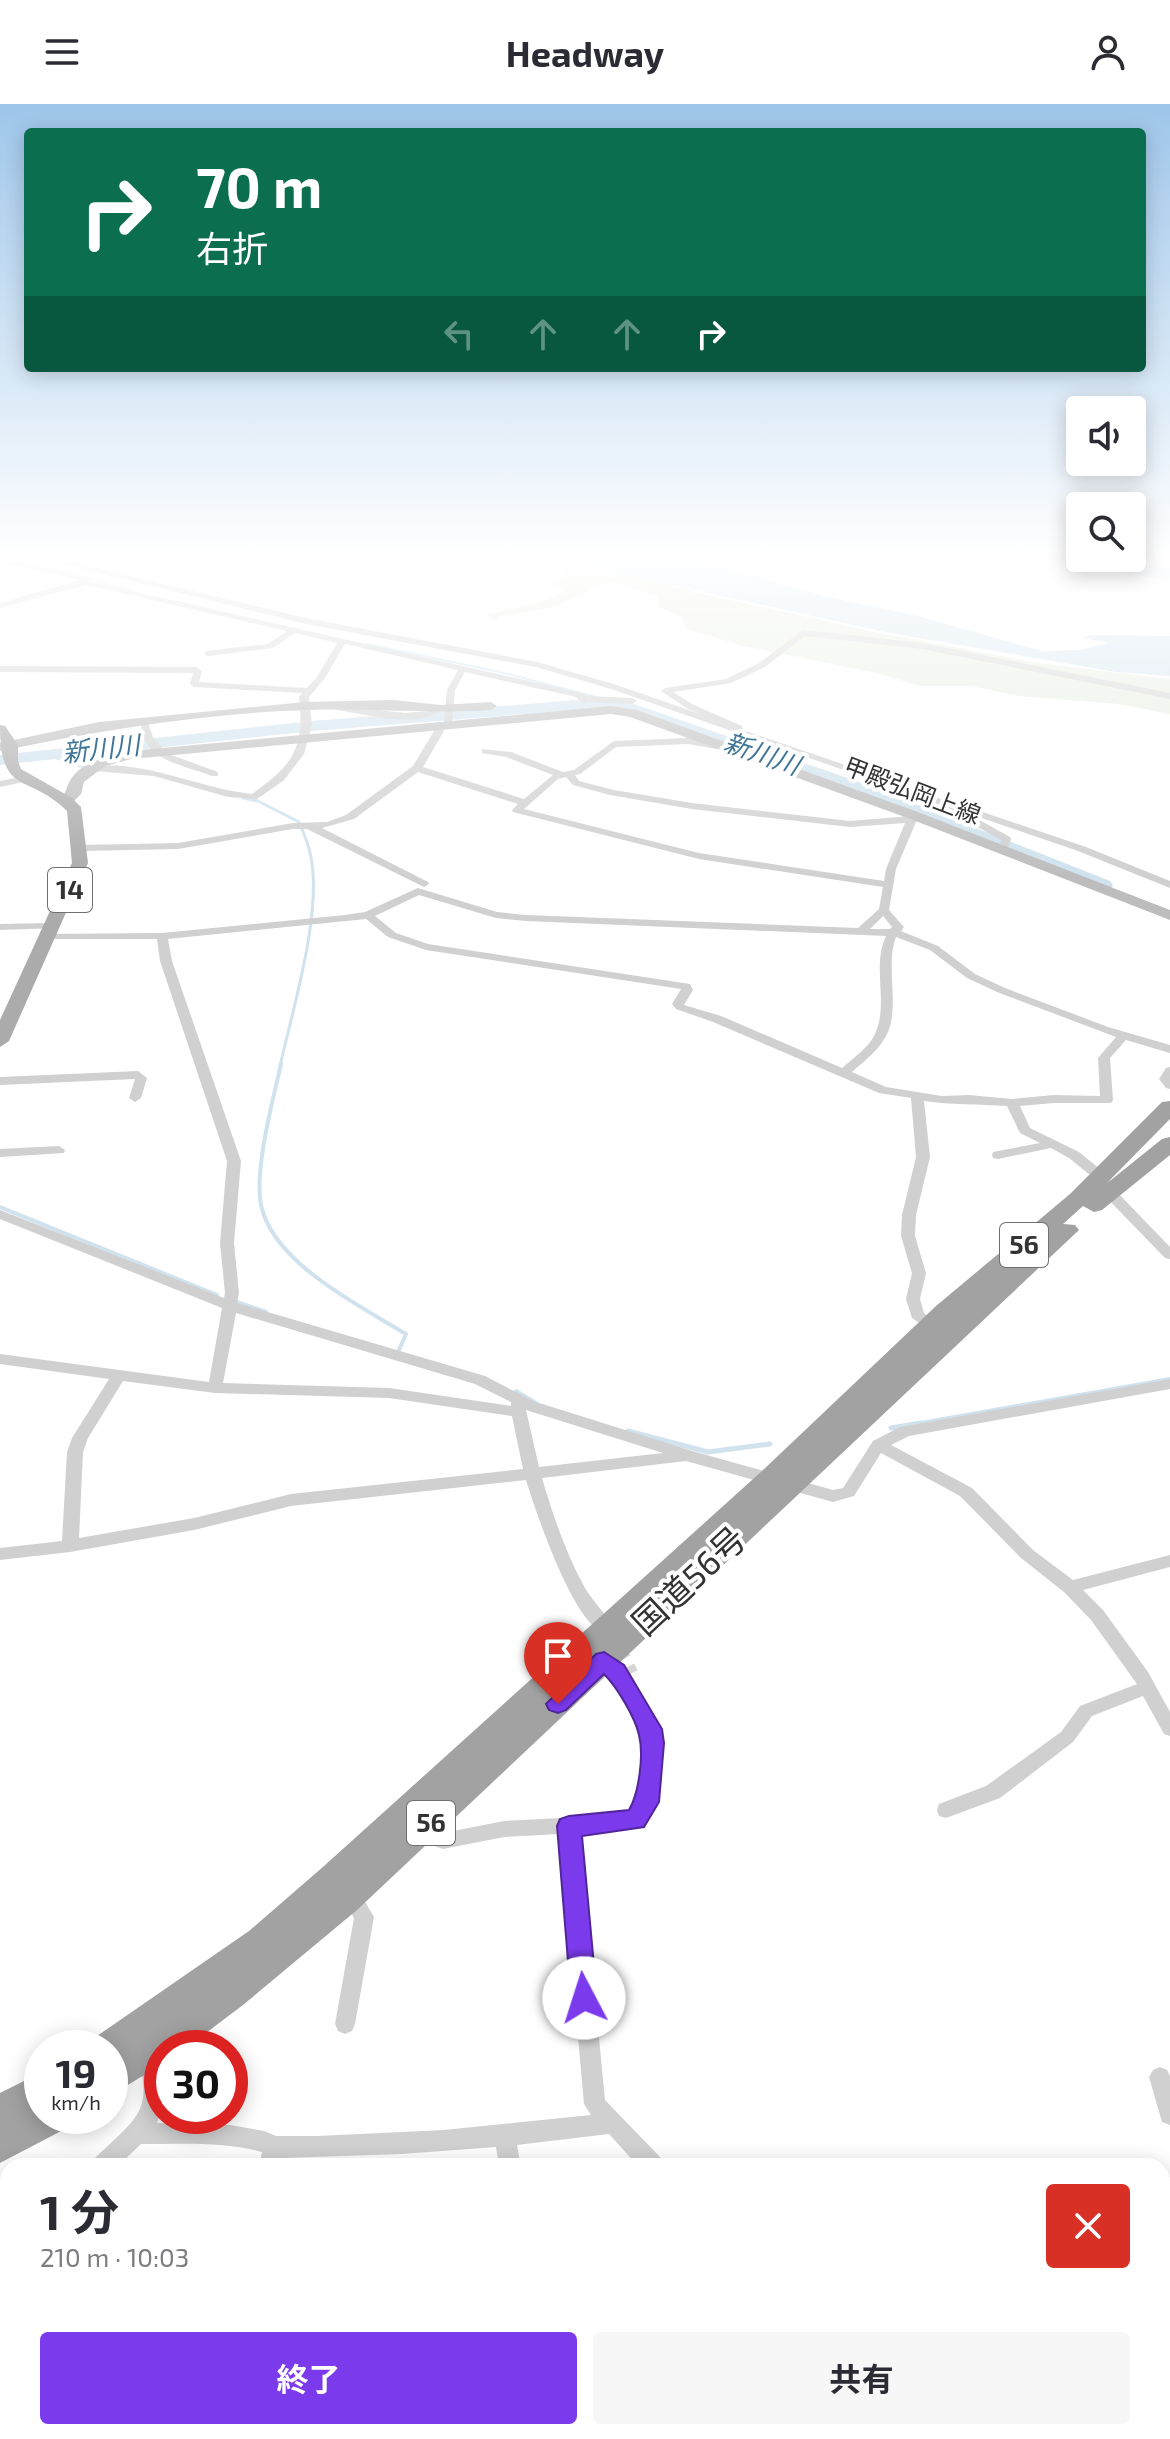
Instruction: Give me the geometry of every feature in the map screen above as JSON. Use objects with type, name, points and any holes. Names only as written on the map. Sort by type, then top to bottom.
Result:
[{"type":"highway","name":"56","points":[[1105,1184],[1170,1107]]},
{"type":"highway","name":"56","points":[[1105,1184],[1170,1144]]},
{"type":"highway","name":"国道56号","points":[[130,2045],[274,1961],[420,1833],[617,1668],[782,1482],[931,1326],[1105,1184]]},
{"type":"highway","name":"国道56号","points":[[130,2045],[261,1942],[601,1616],[782,1482],[1105,1184]]},
{"type":"highway","points":[[0,2113],[24,2100]]},
{"type":"highway","points":[[0,2145],[24,2132]]},
{"type":"main road","name":"甲殿弘岡上線","points":[[8,752],[76,730],[325,704],[406,704],[446,718]]},
{"type":"main road","name":"甲殿弘岡上線","points":[[92,769],[114,758],[155,747],[585,704],[632,713],[915,818],[1004,844],[1170,915]]},
{"type":"main road","points":[[0,729],[15,772],[66,801],[74,794],[77,780],[92,769]]},
{"type":"main road","name":"14","points":[[2,1031],[76,876],[80,848],[77,817],[66,801]]},
{"type":"street","points":[[92,769],[155,773],[228,794],[254,797],[271,787],[294,762],[306,731],[304,697],[331,661]]},
{"type":"street","points":[[429,661],[516,679],[585,704],[622,699],[677,709]]},
{"type":"street","points":[[516,661],[677,709],[1082,849],[1170,885]]},
{"type":"street","points":[[732,729],[739,728],[691,707],[665,691],[728,681],[767,661]]},
{"type":"street","points":[[996,661],[1170,696]]},
{"type":"street","points":[[80,848],[178,846],[293,826],[328,825],[350,817],[417,768],[436,740],[446,718],[451,690],[463,668]]},
{"type":"street","points":[[0,669],[196,670],[194,684],[309,691]]},
{"type":"street","points":[[325,704],[389,715],[446,718]]},
{"type":"street","points":[[144,722],[155,747],[181,767],[198,766],[215,774]]},
{"type":"street","points":[[517,810],[555,777],[588,765],[614,744],[688,741],[725,745]]},
{"type":"street","points":[[485,751],[508,754],[565,775],[576,783],[613,793],[692,806],[850,824],[915,818]]},
{"type":"street","points":[[417,768],[517,810],[699,856],[888,885]]},
{"type":"street","points":[[0,784],[25,779]]},
{"type":"street","points":[[931,798],[1004,844]]},
{"type":"street","points":[[860,932],[884,910],[891,869],[915,818]]},
{"type":"street","points":[[308,826],[424,884]]},
{"type":"street","points":[[0,927],[162,936],[368,915],[418,891],[483,912],[526,918],[896,933],[934,948],[971,976],[1123,1036],[1170,1049]]},
{"type":"street","points":[[845,1072],[879,1039],[887,1010],[885,963],[889,939],[898,927],[884,910]]},
{"type":"street","points":[[368,915],[392,935],[426,947],[686,986],[687,990],[678,1004],[680,1007],[883,1090],[917,1098],[1012,1103],[1054,1099],[1107,1100],[1104,1058],[1123,1036]]},
{"type":"street","points":[[162,936],[166,961],[234,1161],[227,1243],[232,1293],[215,1388]]},
{"type":"street","points":[[1170,1071],[1165,1079],[1170,1085]]},
{"type":"street","points":[[0,1081],[138,1075],[141,1078],[135,1098]]},
{"type":"street","points":[[917,1098],[923,1157],[909,1215],[908,1236],[919,1273],[913,1299],[917,1315],[931,1326]]},
{"type":"street","points":[[1012,1103],[1025,1130],[1049,1145],[1074,1155],[1170,1255]]},
{"type":"street","points":[[998,1155],[1049,1145]]},
{"type":"street","points":[[0,1153],[59,1150]]},
{"type":"street","points":[[0,1214],[246,1312],[480,1380],[518,1406],[531,1472],[565,1562],[596,1621],[601,1616],[574,1562],[565,1562]]},
{"type":"street","points":[[0,1359],[215,1388],[389,1393],[518,1406],[833,1496],[848,1492],[878,1445],[905,1431],[1170,1384]]},
{"type":"street","points":[[70,1546],[75,1452],[80,1438],[119,1375]]},
{"type":"street","points":[[878,1445],[966,1492],[1027,1554],[1070,1587],[1097,1615],[1147,1687],[1170,1728]]},
{"type":"street","points":[[0,1554],[70,1546],[194,1524],[291,1500],[689,1456]]},
{"type":"street","points":[[1070,1587],[1170,1561]]},
{"type":"street","points":[[420,1833],[443,1841],[504,1829],[636,1819],[647,1802],[652,1743],[644,1719],[616,1672],[617,1668]]},
{"type":"street","points":[[617,1668],[647,1715],[644,1719]]},
{"type":"street","points":[[946,1810],[993,1792],[1067,1737],[1086,1711],[1147,1687]]},
{"type":"street","points":[[569,1826],[595,2104],[646,2158]]},
{"type":"street","points":[[345,2024],[364,1917],[350,1894]]},
{"type":"street","points":[[111,2158],[148,2120],[156,2100],[156,2077],[130,2045]]},
{"type":"street","points":[[1160,2077],[1170,2115]]},
{"type":"street","points":[[135,2133],[236,2136],[268,2141],[272,2156],[505,2137],[614,2123]]},
{"type":"street","points":[[505,2137],[509,2158]]},
{"type":"shaded area","points":[[818,661],[1026,661],[1170,679],[1170,714],[1119,704],[1019,696],[971,686],[920,686],[877,673]]},
{"type":"water","points":[[1052,661],[1170,661],[1170,676],[1116,672]]},
{"type":"waterway","points":[[448,661],[600,698]]},
{"type":"waterway","name":"新川川","points":[[0,760],[312,726],[614,702],[856,787],[1104,885]]},
{"type":"waterway","points":[[49,756],[85,768]]},
{"type":"waterway","points":[[243,798],[258,801],[299,822],[311,857],[313,906],[309,933],[280,1066]]},
{"type":"waterway","points":[[281,1064],[260,1173],[261,1205],[269,1226],[282,1246],[321,1281],[406,1334],[398,1352]]},
{"type":"waterway","points":[[0,1207],[217,1295]]},
{"type":"waterway","points":[[237,1302],[266,1312]]},
{"type":"waterway","points":[[910,1425],[1170,1379]]},
{"type":"waterway","points":[[516,1391],[536,1403]]},
{"type":"waterway","points":[[891,1428],[921,1423]]},
{"type":"waterway","points":[[628,1431],[708,1452],[770,1444]]},
{"type":"tunnel","points":[[615,1644],[630,1674]]},
{"type":"route","points":[[558,1704],[604,1661],[616,1672],[650,1729],[652,1743],[647,1802],[636,1819],[569,1826],[584,1998]]}]
